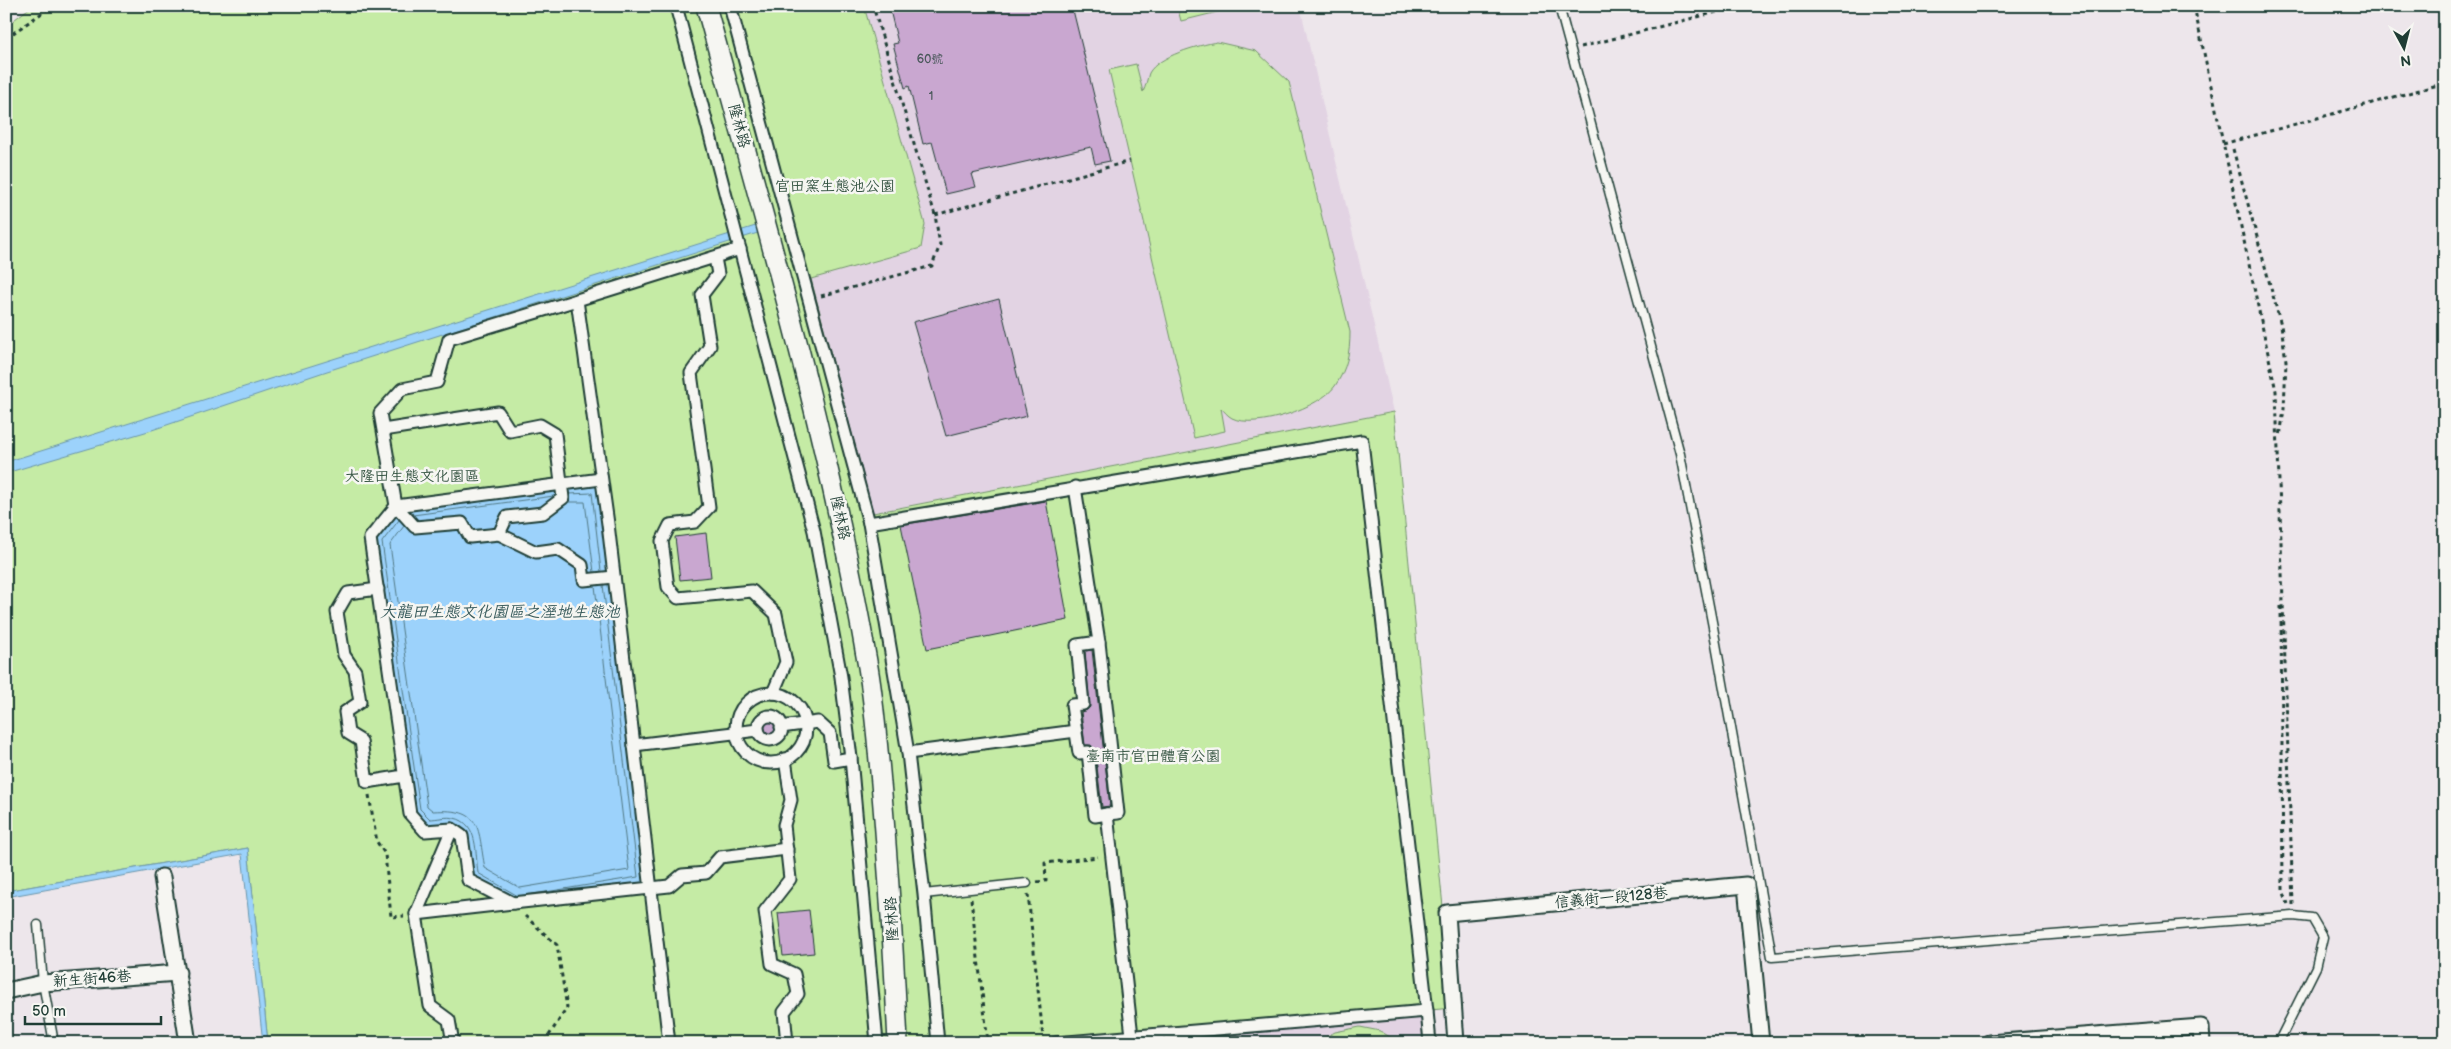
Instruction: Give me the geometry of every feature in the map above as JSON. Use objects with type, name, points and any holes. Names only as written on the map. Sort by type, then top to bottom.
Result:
[{"type":"street","points":[[676,6],[814,531],[841,677],[851,758],[878,1043]]},
{"type":"street","name":"隆林路","points":[[706,6],[767,230],[841,520],[868,670],[878,756],[892,898],[898,1043]]},
{"type":"street","points":[[730,6],[869,523],[908,753],[938,1043]]},
{"type":"street","points":[[614,576],[584,580],[582,565],[558,549],[536,552],[499,534],[470,537],[462,523],[415,527],[396,506],[380,413],[402,389],[437,382],[449,339],[740,249]]},
{"type":"street","points":[[715,258],[718,274],[702,295],[710,346],[691,372],[709,507],[695,522],[670,525],[662,542],[668,587],[678,598],[752,591],[776,614],[786,662],[773,693]]},
{"type":"street","points":[[577,300],[614,576],[669,1043]]},
{"type":"street","points":[[383,430],[498,412],[510,430],[540,425],[555,434],[563,498],[543,513],[507,518],[499,534]]},
{"type":"street","points":[[869,523],[1075,487],[1362,441],[1430,1043]]},
{"type":"street","points":[[514,903],[468,880],[462,836],[452,829],[425,831],[410,814],[370,538],[396,506],[601,479]]},
{"type":"street","points":[[1075,487],[1099,642],[1118,813],[1096,816],[1088,752],[1079,753],[1072,705],[1083,704],[1077,645],[1099,642]]},
{"type":"street","points":[[378,589],[348,593],[337,612],[344,656],[356,671],[360,702],[345,712],[348,733],[361,741],[367,782],[404,776]]},
{"type":"street","points":[[773,693],[784,695],[794,701],[801,710],[805,724],[802,744],[794,754],[774,762],[762,761],[752,757],[743,749],[736,732],[737,716],[742,706],[761,694],[773,693]]},
{"type":"street","points":[[634,745],[758,730],[760,722],[766,717],[777,720],[781,727],[818,722],[830,733],[834,761],[851,758]]},
{"type":"street","points":[[908,753],[1076,731]]},
{"type":"street","points":[[785,759],[791,800],[784,825],[790,879],[765,911],[772,964],[794,974],[798,994],[784,1012],[786,1043]]},
{"type":"street","points":[[1107,814],[1132,1036]]},
{"type":"street","points":[[452,829],[416,914],[430,1006],[449,1020],[453,1043]]},
{"type":"street","points":[[416,914],[669,886],[682,875],[706,873],[720,857],[787,848]]},
{"type":"street","points":[[162,877],[188,1043]]},
{"type":"street","name":"信義街一段128巷","points":[[1456,1043],[1447,913],[1746,885],[1760,1043]]},
{"type":"street","name":"新生街46巷","points":[[6,991],[43,983],[178,973]]},
{"type":"street","points":[[1056,1043],[1427,1011]]},
{"type":"street","points":[[1989,1043],[2201,1027],[2202,1043]]},
{"type":"lane","points":[[1559,6],[1680,454],[1714,627],[1772,957],[2293,916],[2312,918],[2323,937],[2316,967],[2278,1043]]},
{"type":"lane","points":[[924,894],[1027,883]]},
{"type":"lane","points":[[38,925],[43,983],[54,1043]]},
{"type":"path","points":[[6,38],[52,6]]},
{"type":"path","points":[[809,299],[932,266],[940,245],[935,215],[873,6]]},
{"type":"path","points":[[1570,50],[1740,6]]},
{"type":"path","points":[[2194,6],[2276,391],[2293,916]]},
{"type":"path","points":[[2223,144],[2445,83]]},
{"type":"path","points":[[2233,150],[2281,325],[2286,361],[2284,409],[2280,434],[2283,890],[2293,916]]},
{"type":"path","points":[[935,215],[1130,161]]},
{"type":"path","points":[[367,782],[377,842],[386,854],[392,917]]},
{"type":"path","points":[[1044,1043],[1027,883],[1046,881],[1045,863],[1112,855]]},
{"type":"path","points":[[970,889],[988,1043]]},
{"type":"path","points":[[514,903],[516,908],[557,945],[567,1008],[544,1043]]},
{"type":"shaded area","points":[[864,6],[1300,6],[1394,412],[873,513],[811,279],[921,248],[925,224]]},
{"type":"shaded area","points":[[1427,1011],[1430,1043],[1056,1043]]},
{"type":"green space","name":"大隆田生態文化園區","points":[[32,6],[864,6],[925,224],[921,248],[811,279],[873,513],[1394,412],[1453,1008],[1056,1043],[268,1043],[248,848],[6,891],[6,26]]},
{"type":"green space","points":[[1177,6],[1242,6],[1181,21]]},
{"type":"green space","points":[[1217,42],[1256,51],[1289,82],[1350,332],[1350,339],[1347,360],[1339,380],[1327,394],[1316,402],[1287,414],[1256,421],[1242,421],[1232,418],[1221,408],[1225,431],[1194,438],[1109,70],[1136,64],[1143,92],[1149,73],[1161,61],[1180,52]]},
{"type":"green space","points":[[1360,1027],[1380,1031],[1400,1043],[1315,1043],[1335,1032]]},
{"type":"water","points":[[765,223],[767,230],[324,372],[152,430],[6,473],[6,462]]},
{"type":"water","name":"大龍田生態文化園區之溼地生態池","points":[[601,479],[651,888],[516,908],[468,880],[462,836],[425,831],[410,814],[370,538],[396,506]]},
{"type":"water","points":[[248,848],[268,1043],[263,1043],[242,854],[6,897],[6,891]]},
{"type":"building","points":[[889,6],[1072,6],[1110,161],[1095,164],[1091,147],[972,174],[976,187],[946,194],[932,142],[923,144],[909,86],[905,88],[893,44],[898,43]]},
{"type":"building","points":[[999,299],[1027,416],[946,436],[913,322]]},
{"type":"building","points":[[1046,501],[1068,620],[927,649],[901,525]]},
{"type":"building","points":[[706,533],[711,577],[680,580],[675,537]]},
{"type":"building","points":[[1092,650],[1110,806],[1102,807],[1095,751],[1091,745],[1085,745],[1081,712],[1090,707],[1085,651]]},
{"type":"building","points":[[767,719],[776,721],[774,728],[778,734],[772,738],[763,735],[765,729],[761,723]]},
{"type":"building","points":[[809,910],[814,953],[783,956],[778,913]]},
{"type":"park label","name":"官田窯生態池公園","points":[[835,186]]},
{"type":"park label","name":"臺南市官田體育公園","points":[[1153,756]]}]
